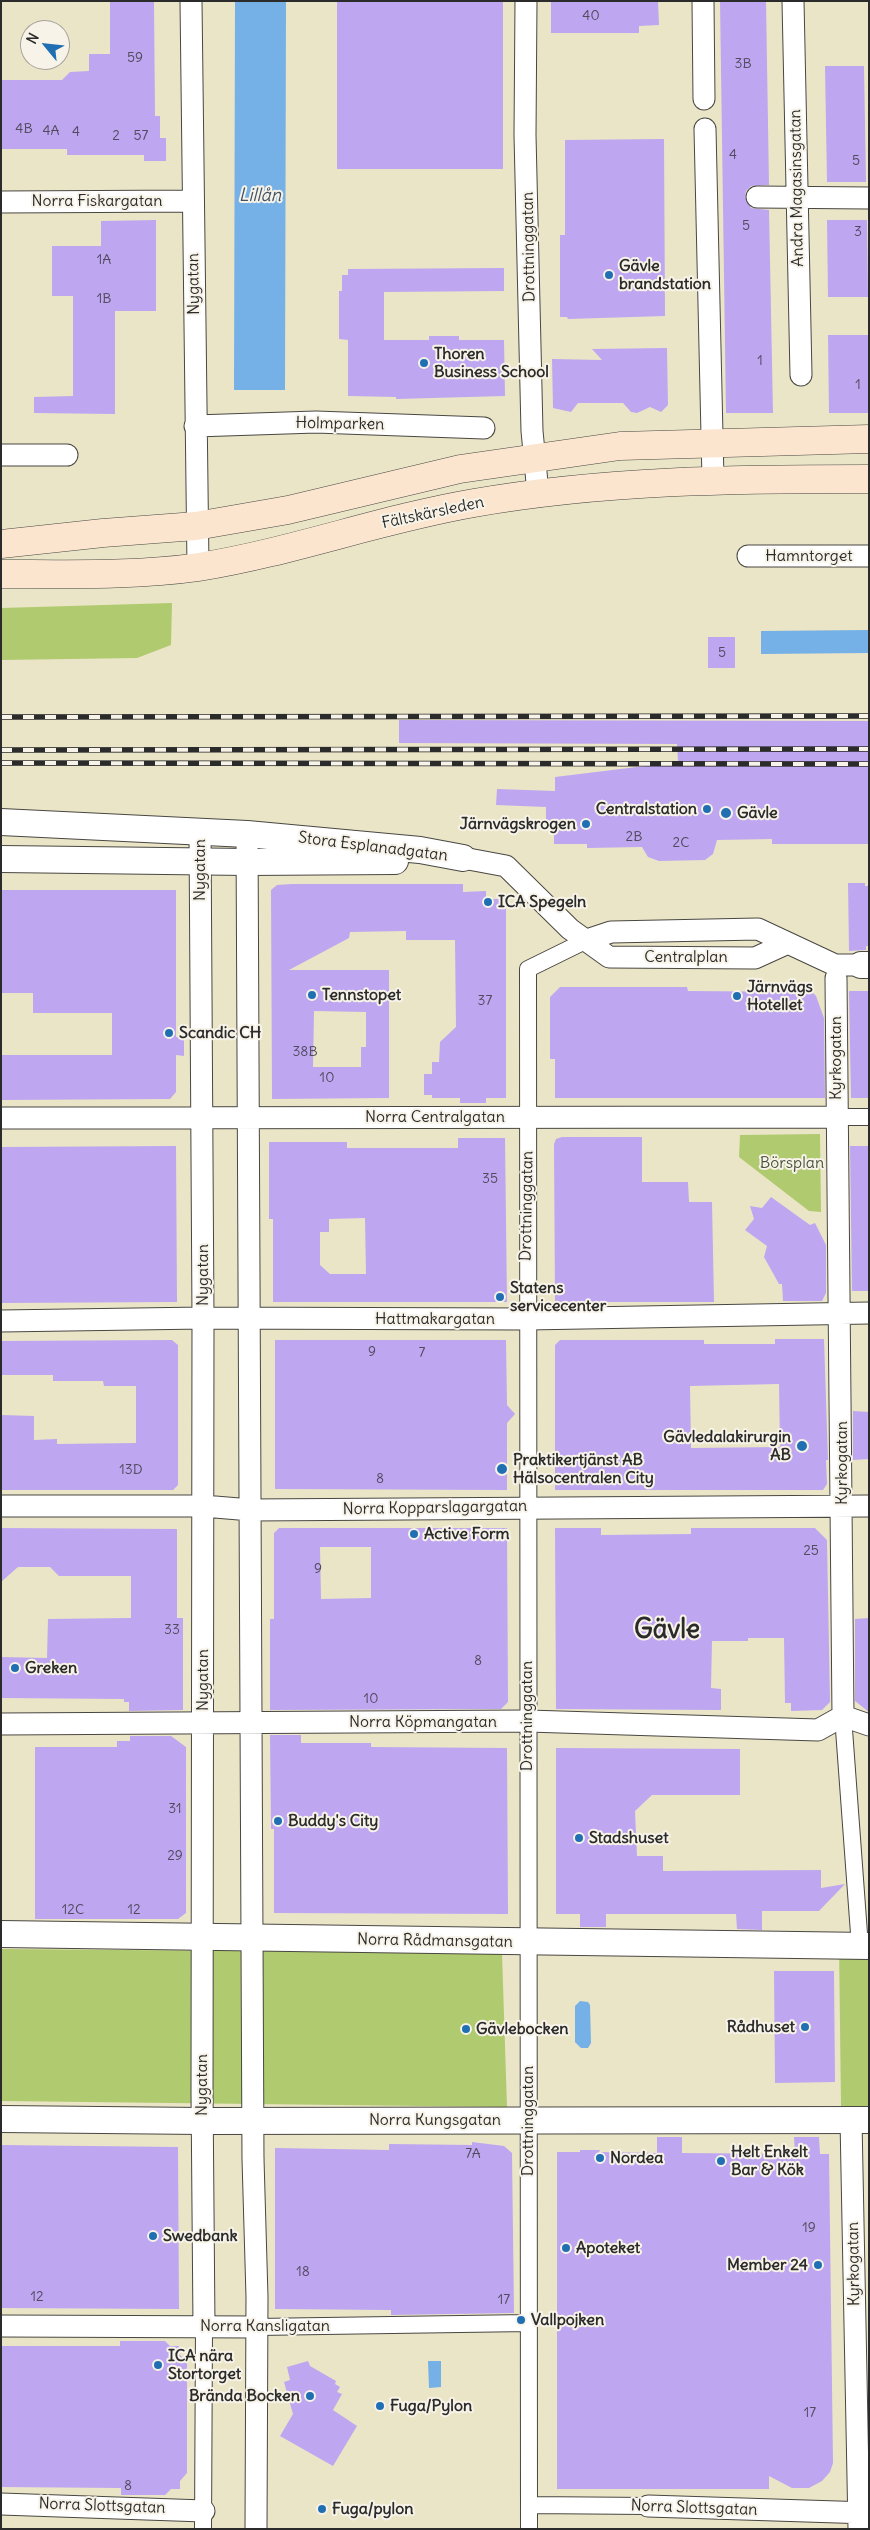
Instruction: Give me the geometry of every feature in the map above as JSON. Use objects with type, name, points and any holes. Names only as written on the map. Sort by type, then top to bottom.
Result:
[{"type":"main road","points":[[1,544],[102,533],[196,526],[288,510],[460,468],[533,456],[620,446],[869,439]]},
{"type":"main road","name":"Fältskärsleden","points":[[1,574],[89,574],[198,567],[292,548],[400,518],[473,503],[538,494],[713,479],[869,479]]},
{"type":"main road","points":[[1,528],[102,533]]},
{"type":"main road","points":[[1,588],[89,574]]},
{"type":"street","name":"Nygatan","points":[[191,1],[198,567]]},
{"type":"street","name":"Drottninggatan","points":[[526,1],[525,135],[533,456],[538,494]]},
{"type":"street","points":[[703,1],[704,99]]},
{"type":"street","name":"Andra Magasinsgatan","points":[[793,1],[801,375]]},
{"type":"street","points":[[705,129],[713,479]]},
{"type":"street","points":[[757,198],[869,198]]},
{"type":"street","name":"Norra Fiskargatan","points":[[1,202],[193,201]]},
{"type":"street","name":"Holmparken","points":[[195,426],[316,422],[484,428]]},
{"type":"street","points":[[1,455],[67,455]]},
{"type":"street","name":"Hamntorget","points":[[748,556],[869,556]]},
{"type":"street","name":"Stora Esplanadgatan","points":[[1,822],[200,830],[420,850],[463,858]]},
{"type":"street","name":"Nygatan","points":[[200,830],[203,1318],[203,2520]]},
{"type":"street","points":[[247,834],[256,2529]]},
{"type":"street","name":"Stora Esplanadgatan","points":[[1,859],[349,863],[463,858]]},
{"type":"street","name":"Centralplan","points":[[463,858],[506,866],[570,929],[609,957],[755,958],[788,943]]},
{"type":"street","name":"Centralplan","points":[[587,940],[611,932],[758,929],[850,968]]},
{"type":"street","name":"Drottninggatan","points":[[529,2529],[528,969],[587,940]]},
{"type":"street","name":"Kyrkogatan","points":[[850,968],[836,1117],[840,1314],[843,1716],[864,1946]]},
{"type":"street","name":"Norra Centralgatan","points":[[1,1118],[869,1117]]},
{"type":"street","name":"Hattmakargatan","points":[[1,1321],[203,1318],[527,1319],[869,1313]]},
{"type":"street","name":"Norra Kopparslagargatan","points":[[1,1506],[203,1506],[251,1510],[869,1506]]},
{"type":"street","points":[[843,1716],[869,1725]]},
{"type":"street","name":"Norra Köpmangatan","points":[[1,1724],[528,1721],[818,1730],[843,1716]]},
{"type":"street","name":"Norra Rådmansgatan","points":[[1,1934],[528,1943],[864,1946]]},
{"type":"street","name":"Norra Kungsgatan","points":[[1,2119],[202,2121],[860,2120]]},
{"type":"street","name":"Kyrkogatan","points":[[860,2120],[862,2518]]},
{"type":"street","name":"Norra Kansligatan","points":[[1,2326],[256,2327],[528,2323]]},
{"type":"street","name":"Norra Slottsgatan","points":[[1,2504],[203,2520]]},
{"type":"street","name":"Norra Slottsgatan","points":[[529,2505],[648,2506],[862,2518]]},
{"type":"green space","points":[[172,603],[171,645],[137,658],[1,660],[1,608]]},
{"type":"green space","name":"Börsplan","points":[[820,1134],[821,1212],[809,1211],[739,1157],[740,1135]]},
{"type":"green space","points":[[839,1945],[869,1945],[869,2106],[841,2106]]},
{"type":"green space","points":[[1,1949],[502,1953],[507,2107],[1,2101]]},
{"type":"water","name":"Lillån","points":[[235,1],[286,1],[285,390],[234,390]]},
{"type":"water","points":[[869,630],[869,653],[761,654],[761,631]]},
{"type":"water","points":[[580,2001],[588,2002],[590,2005],[591,2043],[588,2048],[581,2048],[575,2042],[575,2006]]},
{"type":"water","points":[[428,2361],[441,2361],[441,2387],[429,2388]]},
{"type":"building","points":[[110,1],[154,2],[155,116],[160,116],[160,138],[166,138],[166,161],[144,161],[144,155],[67,155],[67,149],[1,149],[1,80],[62,80],[70,72],[89,71],[89,54],[110,54]]},
{"type":"building","points":[[551,1],[658,1],[659,25],[639,26],[639,33],[551,33]]},
{"type":"building","points":[[720,1],[766,1],[769,185],[751,186],[746,191],[745,197],[751,208],[769,210],[773,413],[726,413]]},
{"type":"building","points":[[337,2],[503,2],[503,169],[337,169]]},
{"type":"building","points":[[825,66],[864,66],[866,182],[827,182]]},
{"type":"building","name":"Gävle brandstation","points":[[664,139],[665,316],[568,319],[567,317],[560,317],[560,235],[565,235],[565,140]]},
{"type":"building","points":[[156,220],[156,311],[115,311],[115,414],[34,413],[34,397],[73,396],[73,296],[52,296],[52,246],[101,246],[101,221]]},
{"type":"building","points":[[827,220],[867,220],[868,297],[828,297]]},
{"type":"building","points":[[504,268],[504,291],[384,292],[384,340],[429,340],[429,336],[459,336],[459,340],[504,340],[505,396],[396,399],[396,397],[348,396],[348,340],[339,339],[339,291],[342,291],[342,275],[348,275],[348,269]]},
{"type":"building","points":[[828,335],[868,335],[869,413],[829,413]]},
{"type":"building","points":[[667,348],[668,405],[661,412],[650,407],[637,413],[631,412],[623,403],[578,403],[571,412],[553,408],[552,359],[602,360],[592,349]]},
{"type":"building","points":[[708,637],[735,637],[735,668],[708,668]]},
{"type":"building","points":[[399,720],[869,721],[869,844],[772,844],[772,839],[717,840],[713,854],[705,860],[659,861],[648,857],[642,847],[587,848],[587,844],[554,844],[554,829],[546,829],[546,807],[496,805],[497,789],[555,791],[555,777],[678,762],[677,744],[399,743]]},
{"type":"building","points":[[848,883],[865,883],[865,886],[869,886],[869,946],[866,946],[866,950],[849,951]]},
{"type":"building","points":[[463,884],[463,892],[486,891],[486,899],[506,899],[506,1098],[486,1098],[486,1103],[460,1103],[460,1098],[432,1098],[432,1095],[424,1095],[424,1074],[432,1074],[432,1062],[439,1062],[440,1042],[456,1027],[455,940],[406,940],[406,931],[350,932],[349,938],[289,970],[389,970],[389,1098],[272,1099],[271,890],[277,885]],"holes":[[[314,1011],[366,1012],[366,1047],[361,1047],[361,1067],[313,1067]]]},
{"type":"building","points":[[1,890],[176,890],[176,1037],[184,1037],[184,1056],[176,1055],[176,1092],[170,1099],[1,1100],[1,1055],[112,1055],[112,1013],[33,1013],[33,993],[1,993]]},
{"type":"building","points":[[560,987],[687,987],[688,991],[812,992],[816,996],[824,1018],[825,1098],[555,1098],[555,1059],[550,1059],[550,997]]},
{"type":"building","points":[[849,991],[869,991],[869,1098],[851,1098]]},
{"type":"building","points":[[562,1137],[642,1137],[642,1182],[688,1182],[689,1202],[712,1202],[714,1302],[555,1302],[554,1144],[556,1139]]},
{"type":"building","points":[[458,1138],[505,1138],[507,1302],[273,1302],[273,1219],[269,1219],[269,1142],[347,1142],[347,1148],[458,1148]],"holes":[[[365,1218],[366,1274],[330,1274],[320,1265],[320,1232],[329,1232],[329,1219]]]},
{"type":"building","points":[[176,1146],[177,1302],[1,1303],[1,1147]]},
{"type":"building","points":[[850,1146],[869,1146],[869,1291],[852,1291]]},
{"type":"building","points":[[771,1197],[810,1225],[815,1223],[826,1245],[826,1293],[822,1301],[783,1301],[782,1284],[779,1284],[764,1257],[767,1246],[745,1230],[754,1219],[750,1206],[762,1208]]},
{"type":"building","points":[[775,1339],[824,1339],[828,1460],[826,1460],[827,1484],[823,1490],[555,1490],[555,1345],[560,1340],[704,1340],[704,1344],[775,1344]],"holes":[[[779,1384],[780,1447],[691,1448],[690,1386]]]},
{"type":"building","points":[[172,1340],[178,1345],[178,1485],[173,1490],[1,1490],[1,1415],[34,1416],[34,1440],[57,1439],[57,1444],[136,1443],[136,1386],[104,1386],[103,1381],[53,1381],[53,1375],[1,1375],[1,1341]]},
{"type":"building","points":[[275,1340],[506,1340],[507,1405],[515,1414],[507,1423],[507,1490],[275,1489]]},
{"type":"building","points":[[853,1411],[869,1412],[869,1459],[853,1460]]},
{"type":"building","points":[[1,1528],[177,1529],[177,1618],[183,1618],[183,1710],[129,1711],[129,1702],[124,1702],[124,1699],[1,1698],[1,1657],[47,1658],[48,1619],[131,1618],[131,1576],[59,1576],[50,1567],[18,1567],[1,1582]]},
{"type":"building","points":[[279,1528],[507,1528],[508,1702],[501,1709],[270,1710],[270,1619],[274,1619],[274,1533]],"holes":[[[320,1547],[371,1547],[371,1598],[321,1599]]]},
{"type":"building","points":[[555,1528],[601,1528],[601,1535],[691,1534],[691,1528],[815,1528],[827,1540],[830,1702],[822,1710],[791,1711],[791,1703],[785,1703],[784,1638],[748,1638],[748,1641],[712,1641],[711,1688],[721,1689],[721,1710],[556,1709]]},
{"type":"building","points":[[869,1618],[869,1712],[855,1701],[855,1619]]},
{"type":"building","points":[[270,1735],[301,1735],[301,1743],[371,1743],[371,1747],[507,1748],[508,1914],[274,1913],[274,1829],[271,1829]]},
{"type":"building","points":[[130,1736],[171,1736],[186,1747],[186,1913],[178,1919],[35,1919],[35,1747],[117,1747],[117,1741],[130,1741]]},
{"type":"building","points":[[556,1748],[740,1749],[740,1795],[652,1795],[635,1811],[637,1856],[663,1856],[663,1871],[821,1870],[821,1888],[845,1884],[819,1911],[762,1911],[762,1930],[737,1929],[736,1914],[606,1914],[606,1927],[580,1927],[580,1914],[556,1914]]},
{"type":"building","name":"Rådhuset","points":[[774,1971],[834,1971],[835,2082],[775,2083]]},
{"type":"building","points":[[657,2137],[682,2137],[682,2153],[795,2154],[794,2137],[819,2137],[820,2154],[829,2154],[833,2463],[830,2472],[822,2481],[809,2488],[792,2488],[769,2476],[769,2489],[557,2489],[557,2152],[600,2150],[599,2152],[657,2153]]},
{"type":"building","points":[[472,2142],[504,2146],[512,2153],[514,2313],[391,2315],[391,2310],[275,2309],[275,2148],[389,2150],[389,2144],[472,2145]]},
{"type":"building","points":[[1,2145],[178,2147],[179,2309],[1,2308]]},
{"type":"building","points":[[120,2341],[165,2341],[170,2346],[179,2346],[179,2354],[187,2362],[187,2473],[180,2481],[180,2489],[171,2489],[165,2495],[121,2495],[121,2488],[1,2487],[1,2346],[120,2346]]},
{"type":"building","points":[[308,2361],[310,2366],[336,2381],[335,2384],[340,2387],[337,2392],[342,2394],[333,2410],[357,2426],[333,2466],[280,2436],[293,2414],[284,2382],[290,2380],[287,2367]]},
{"type":"railway","points":[[1,717],[869,716]]},
{"type":"railway","points":[[1,750],[869,749]]},
{"type":"railway","points":[[1,763],[869,764]]},
{"type":"place","name":"Gävle brandstation","points":[[609,275]]},
{"type":"place","name":"Thoren Business School","points":[[424,363]]},
{"type":"place","name":"Centralstation","points":[[707,809]]},
{"type":"place","name":"Gävle","points":[[726,813]]},
{"type":"place","name":"Järnvägskrogen","points":[[586,824]]},
{"type":"place","name":"ICA Spegeln","points":[[488,902]]},
{"type":"place","name":"Tennstopet","points":[[312,995]]},
{"type":"place","name":"Järnvägs Hotellet","points":[[737,996]]},
{"type":"place","name":"Scandic CH","points":[[169,1033]]},
{"type":"place","name":"Statens servicecenter","points":[[500,1297]]},
{"type":"place","name":"Gävledalakirurgin AB","points":[[802,1446]]},
{"type":"place","name":"Praktikertjänst AB Hälsocentralen City","points":[[502,1469]]},
{"type":"place","name":"Active Form","points":[[414,1534]]},
{"type":"place","name":"Greken","points":[[15,1668]]},
{"type":"place","name":"Buddy's City","points":[[278,1821]]},
{"type":"place","name":"Stadshuset","points":[[579,1838]]},
{"type":"place","name":"Rådhuset","points":[[805,2027]]},
{"type":"place","name":"Gävlebocken","points":[[466,2029]]},
{"type":"place","name":"Nordea","points":[[600,2158]]},
{"type":"place","name":"Helt Enkelt Bar & Kök","points":[[721,2161]]},
{"type":"place","name":"Swedbank","points":[[153,2236]]},
{"type":"place","name":"Apoteket","points":[[566,2248]]},
{"type":"place","name":"Member 24","points":[[818,2265]]},
{"type":"place","name":"Vallpojken","points":[[521,2320]]},
{"type":"place","name":"ICA nära Stortorget","points":[[158,2365]]},
{"type":"place","name":"Brända Bocken","points":[[310,2396]]},
{"type":"place","name":"Fuga/Pylon","points":[[380,2406]]},
{"type":"place","name":"Fuga/pylon","points":[[322,2509]]},
{"type":"district","name":"Gävle","points":[[667,1631]]}]
